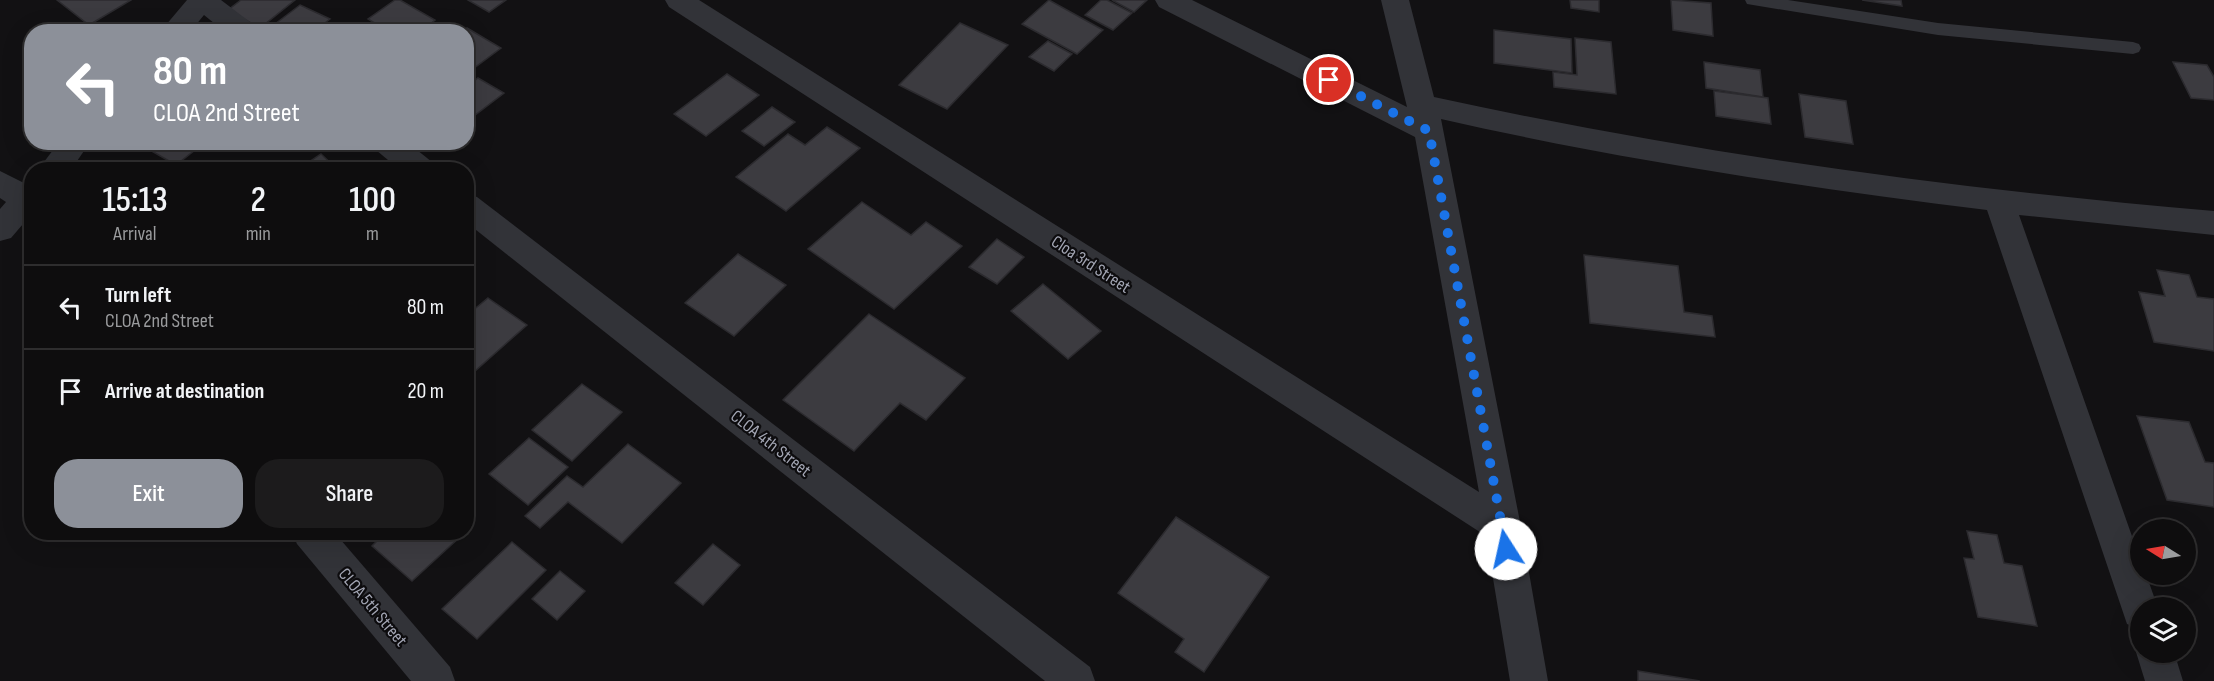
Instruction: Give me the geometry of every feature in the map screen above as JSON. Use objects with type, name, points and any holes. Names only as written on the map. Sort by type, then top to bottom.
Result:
[{"type":"street","points":[[181,24],[203,0],[234,24]]},
{"type":"street","name":"Cloa 3rd Street","points":[[679,0],[1503,527]]},
{"type":"street","points":[[1169,0],[1425,117],[1503,123],[1714,160],[1999,201],[2214,223]]},
{"type":"street","points":[[1395,0],[1425,117],[1503,527],[1529,681]]},
{"type":"street","points":[[60,162],[69,150]]},
{"type":"street","points":[[396,150],[411,162]]},
{"type":"street","points":[[0,183],[24,197]]},
{"type":"street","points":[[1999,201],[2135,597]]},
{"type":"street","points":[[0,229],[24,206]]},
{"type":"street","name":"CLOA 4th Street","points":[[474,211],[1076,681]]},
{"type":"street","name":"CLOA 5th Street","points":[[317,540],[436,681]]},
{"type":"street","points":[[2158,663],[2164,681]]},
{"type":"lane","points":[[1753,0],[1938,29],[2133,48]]},
{"type":"building","points":[[57,0],[131,0],[91,24]]},
{"type":"building","points":[[241,0],[295,0],[265,24],[253,24],[228,10]]},
{"type":"building","points":[[395,0],[400,0],[435,20],[430,24],[376,24],[368,19]]},
{"type":"building","points":[[468,0],[506,0],[489,12]]},
{"type":"building","points":[[1049,0],[1103,30],[1077,54],[1022,24]]},
{"type":"building","points":[[1101,0],[1107,0],[1132,13],[1113,30],[1085,15]]},
{"type":"building","points":[[1112,0],[1147,0],[1134,12]]},
{"type":"building","points":[[1570,0],[1599,0],[1599,12],[1571,8]]},
{"type":"building","points":[[1671,0],[1711,3],[1713,36],[1673,30]]},
{"type":"building","points":[[1862,0],[1901,0],[1902,6]]},
{"type":"building","points":[[300,5],[330,19],[323,24],[275,24]]},
{"type":"building","points":[[960,23],[1008,45],[947,109],[899,85]]},
{"type":"building","points":[[1494,30],[1571,39],[1572,73],[1494,63]]},
{"type":"building","points":[[474,32],[501,48],[474,68]]},
{"type":"building","points":[[1575,38],[1611,42],[1616,94],[1554,87],[1553,72],[1577,75]]},
{"type":"building","points":[[1048,41],[1072,54],[1054,71],[1029,57]]},
{"type":"building","points":[[1704,62],[1760,70],[1763,97],[1706,88]]},
{"type":"building","points":[[2173,62],[2207,65],[2214,77],[2214,100],[2191,98]]},
{"type":"building","points":[[727,74],[759,95],[706,136],[674,114]]},
{"type":"building","points":[[478,78],[504,93],[474,116],[474,81]]},
{"type":"building","points":[[1714,91],[1768,98],[1771,124],[1716,116]]},
{"type":"building","points":[[1799,94],[1846,101],[1853,144],[1805,137]]},
{"type":"building","points":[[772,107],[795,122],[764,146],[742,131]]},
{"type":"building","points":[[827,127],[860,148],[786,211],[736,177],[788,134],[805,145]]},
{"type":"building","points":[[150,150],[195,150],[180,162],[171,162]]},
{"type":"building","points":[[321,154],[330,162],[309,162]]},
{"type":"building","points":[[862,202],[911,235],[926,222],[962,246],[894,309],[808,249]]},
{"type":"building","points":[[997,239],[1024,257],[997,284],[969,267]]},
{"type":"building","points":[[738,254],[786,285],[734,336],[685,303]]},
{"type":"building","points":[[1584,255],[1678,266],[1684,312],[1712,316],[1715,337],[1590,323]]},
{"type":"building","points":[[2157,270],[2189,275],[2197,297],[2214,299],[2214,351],[2154,342],[2139,292],[2165,296]]},
{"type":"building","points":[[1043,284],[1101,331],[1068,359],[1011,311]]},
{"type":"building","points":[[488,298],[527,325],[474,372],[474,309]]},
{"type":"building","points":[[869,314],[965,378],[926,420],[900,403],[854,451],[783,400]]},
{"type":"building","points":[[582,384],[622,412],[572,461],[532,430]]},
{"type":"building","points":[[2137,416],[2189,422],[2205,462],[2214,463],[2214,507],[2167,500]]},
{"type":"building","points":[[529,438],[568,467],[528,505],[489,474]]},
{"type":"building","points":[[628,444],[681,483],[622,543],[568,502],[540,528],[525,516],[567,476],[583,487]]},
{"type":"building","points":[[1176,517],[1269,577],[1204,672],[1175,652],[1184,639],[1118,593]]},
{"type":"building","points":[[1967,531],[1997,535],[2004,563],[2022,566],[2037,626],[1978,617],[1964,558],[1974,559]]},
{"type":"building","points":[[378,540],[457,540],[412,581],[372,546]]},
{"type":"building","points":[[512,542],[546,570],[477,639],[442,609]]},
{"type":"building","points":[[713,544],[740,565],[703,605],[675,583]]},
{"type":"building","points":[[560,571],[585,591],[557,620],[532,599]]},
{"type":"building","points":[[1638,671],[1700,681],[1638,681]]},
{"type":"route","points":[[1329,80],[1429,131],[1506,549]]}]
